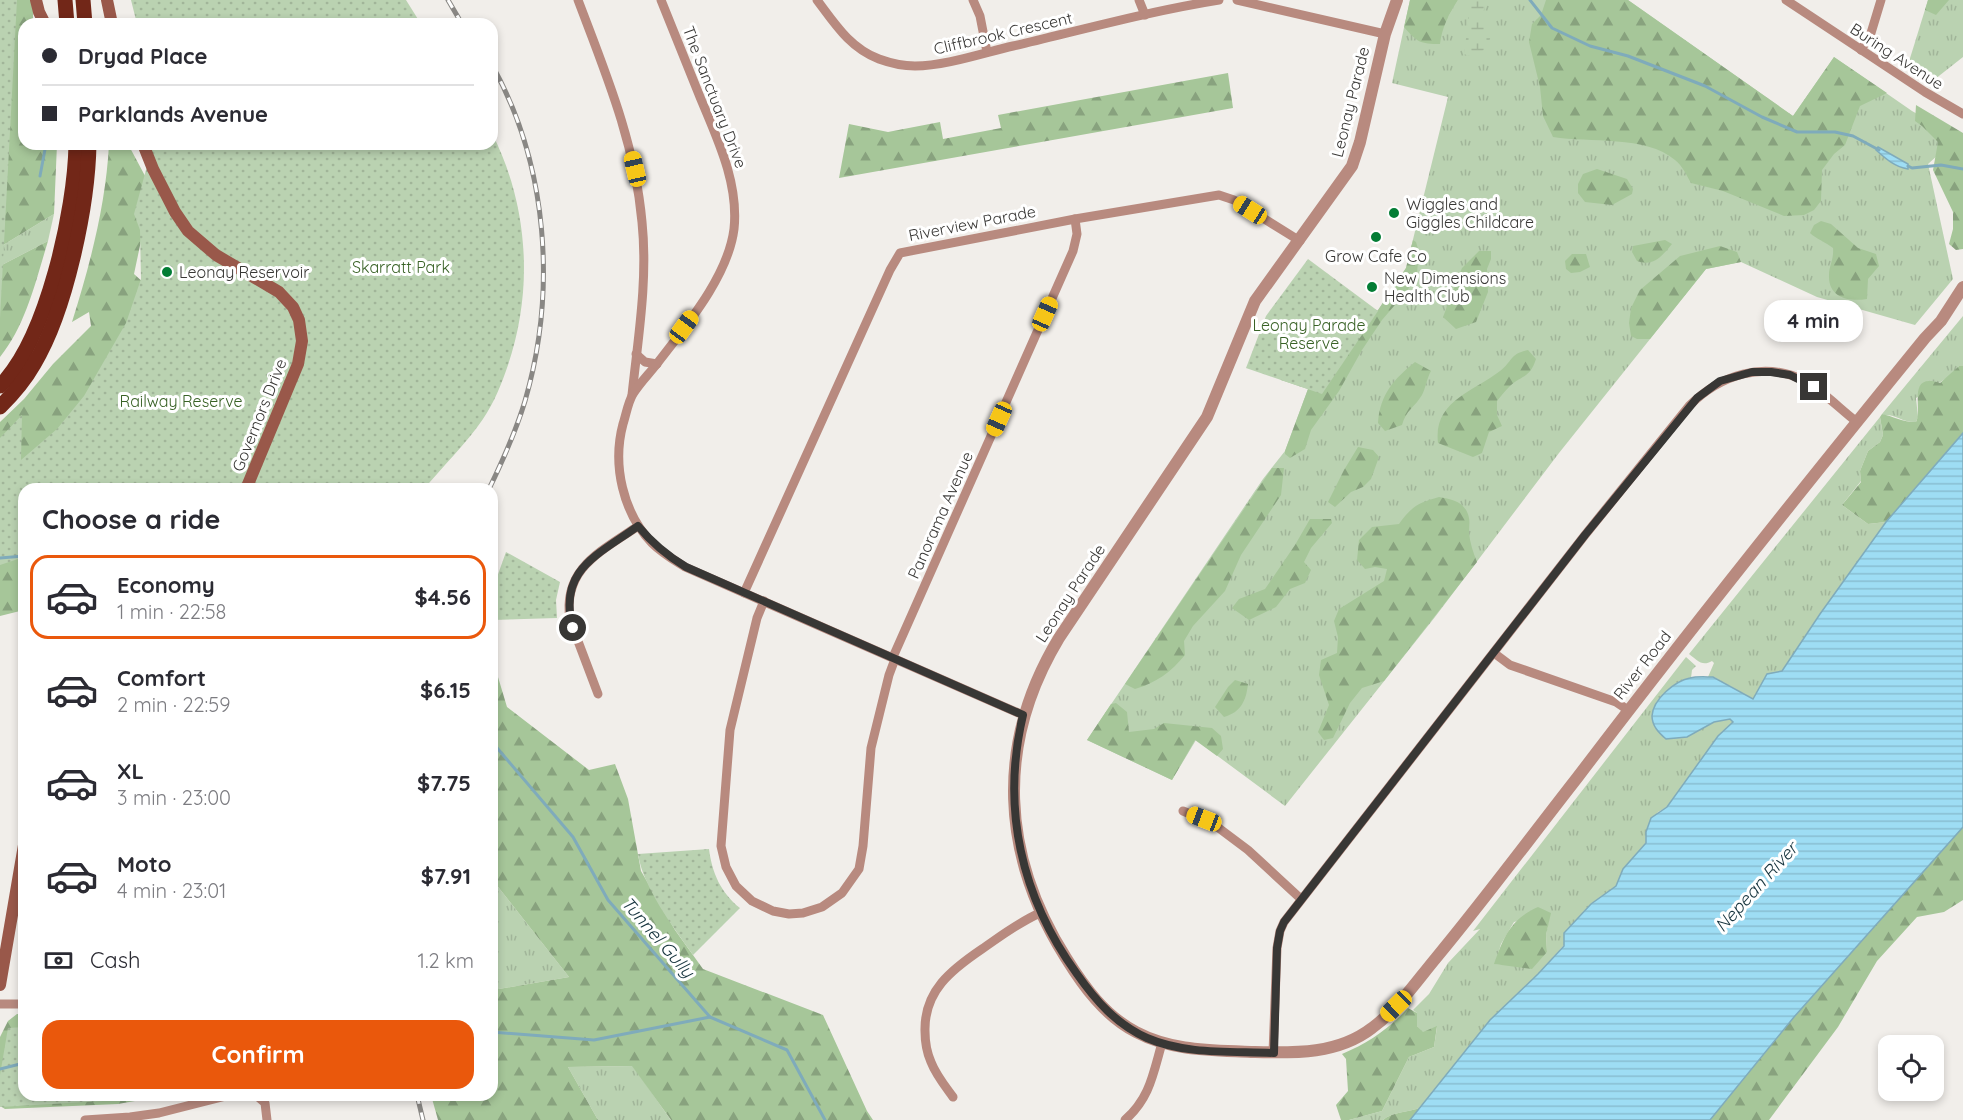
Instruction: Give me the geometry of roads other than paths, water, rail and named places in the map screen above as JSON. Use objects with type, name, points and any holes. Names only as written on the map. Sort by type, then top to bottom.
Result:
[{"type":"highway","points":[[64,0],[66,18]]},
{"type":"highway","points":[[83,0],[84,18]]},
{"type":"highway","points":[[0,386],[15,367],[33,336],[48,296],[66,224],[75,150]]},
{"type":"highway","points":[[0,407],[35,363],[44,347],[57,311],[79,226],[88,150]]},
{"type":"main road","points":[[36,0],[42,18]]},
{"type":"main road","points":[[107,0],[111,18]]},
{"type":"main road","points":[[145,150],[169,198]]},
{"type":"main road","points":[[153,150],[169,198]]},
{"type":"main road","name":"Governors Drive","points":[[169,198],[183,224],[196,240],[216,255],[279,292],[292,307],[299,320],[302,340],[298,364],[248,483]]},
{"type":"main road","points":[[0,985],[18,880]]},
{"type":"street","points":[[578,0],[627,134],[639,193],[644,274],[642,314],[632,395]]},
{"type":"street","name":"The Sanctuary Drive","points":[[661,0],[719,143],[733,192],[735,219],[732,244],[718,278],[632,395],[622,429],[619,459],[626,499],[638,526],[665,555],[686,567],[1023,715]]},
{"type":"street","name":"Cliffbrook Crescent","points":[[817,0],[851,42],[867,54],[891,63],[912,66],[929,65],[1219,0]]},
{"type":"street","points":[[973,0],[980,16],[987,52]]},
{"type":"street","points":[[1139,0],[1145,15]]},
{"type":"street","points":[[1237,0],[1270,3],[1385,34]]},
{"type":"street","name":"Leonay Parade","points":[[1334,1047],[1310,1052],[1274,1053],[1193,1049],[1162,1043],[1127,1027],[1102,1006],[1071,966],[1040,913],[1028,882],[1021,855],[1014,797],[1015,765],[1023,715],[1044,664],[1059,638],[1207,417],[1252,306],[1344,179],[1355,160],[1385,34],[1398,0]]},
{"type":"street","name":"Buring Avenue","points":[[1786,0],[1925,92],[1963,114]]},
{"type":"street","points":[[1861,50],[1870,33],[1881,0]]},
{"type":"street","name":"Riverview Parade","points":[[744,592],[885,280],[900,253],[1213,195],[1224,195],[1300,241]]},
{"type":"street","name":"Panorama Avenue","points":[[764,601],[757,618],[730,730],[721,838],[723,861],[728,874],[740,891],[759,905],[789,914],[814,910],[836,899],[856,876],[863,846],[871,748],[894,658],[1073,251],[1077,234],[1075,219]]},
{"type":"street","name":"River Road","points":[[1334,1047],[1368,1031],[1396,1006],[1487,896],[1714,599],[1941,321],[1963,287]]},
{"type":"street","points":[[636,354],[645,362],[657,364]]},
{"type":"street","points":[[1274,1053],[1278,942],[1282,925],[1585,535],[1683,413],[1712,385],[1752,372],[1771,372],[1790,375],[1809,384],[1857,422]]},
{"type":"street","points":[[598,694],[570,620],[572,586],[576,575],[588,562],[638,526]]},
{"type":"street","points":[[1494,653],[1510,664],[1616,702],[1628,710]]},
{"type":"street","points":[[1183,811],[1212,823],[1248,850],[1302,899]]},
{"type":"street","points":[[953,1097],[935,1071],[927,1050],[925,1026],[929,1001],[940,983],[957,966],[1021,922],[1040,913]]},
{"type":"street","points":[[0,1004],[18,1004]]},
{"type":"street","points":[[1125,1120],[1138,1108],[1147,1093],[1162,1043]]},
{"type":"street","points":[[85,1120],[159,1113],[206,1101]]},
{"type":"street","points":[[264,1101],[267,1120]]},
{"type":"water","points":[[1878,147],[1908,164],[1908,169],[1887,159],[1876,150]]},
{"type":"water","name":"Nepean River","points":[[1963,433],[1963,827],[1794,1017],[1710,1120],[1410,1120],[1490,1020],[1564,946],[1564,933],[1591,904],[1616,886],[1623,869],[1646,843],[1646,832],[1651,818],[1667,807],[1718,736],[1733,722],[1730,719],[1714,722],[1687,737],[1666,739],[1656,729],[1652,720],[1656,703],[1672,687],[1693,677],[1713,677],[1753,699],[1767,674],[1782,671],[1886,522]]},
{"type":"waterway","points":[[1530,0],[1552,28],[1590,46],[1628,56],[1705,86],[1762,117],[1797,132],[1835,132],[1853,136],[1879,150]]},
{"type":"waterway","points":[[40,176],[45,150]]},
{"type":"waterway","points":[[1908,166],[1912,168],[1941,165],[1963,169]]},
{"type":"waterway","name":"Tunnel Gully","points":[[0,558],[18,556]]},
{"type":"waterway","name":"Tunnel Gully","points":[[498,749],[573,837],[608,900],[710,1017],[787,1050],[825,1120]]},
{"type":"waterway","points":[[498,1032],[594,1040],[710,1017]]},
{"type":"waterway","points":[[0,1069],[18,1064]]},
{"type":"railway","points":[[448,0],[458,18]]},
{"type":"railway","points":[[492,483],[525,401],[535,359],[541,316],[543,273],[542,229],[535,186],[525,144],[511,104],[498,77]]},
{"type":"railway","points":[[418,1101],[423,1120]]},
{"type":"place","name":"Wiggles and Giggles Childcare","points":[[1394,213]]},
{"type":"place","name":"Grow Cafe Co","points":[[1376,237]]},
{"type":"place","name":"Leonay Reservoir","points":[[167,272]]},
{"type":"place","name":"New Dimensions Health Club","points":[[1372,287]]},
{"type":"park label","name":"Skarratt Park","points":[[401,267]]},
{"type":"park label","name":"Leonay Parade Reserve","points":[[1309,334]]},
{"type":"park label","name":"Railway Reserve","points":[[181,401]]}]
